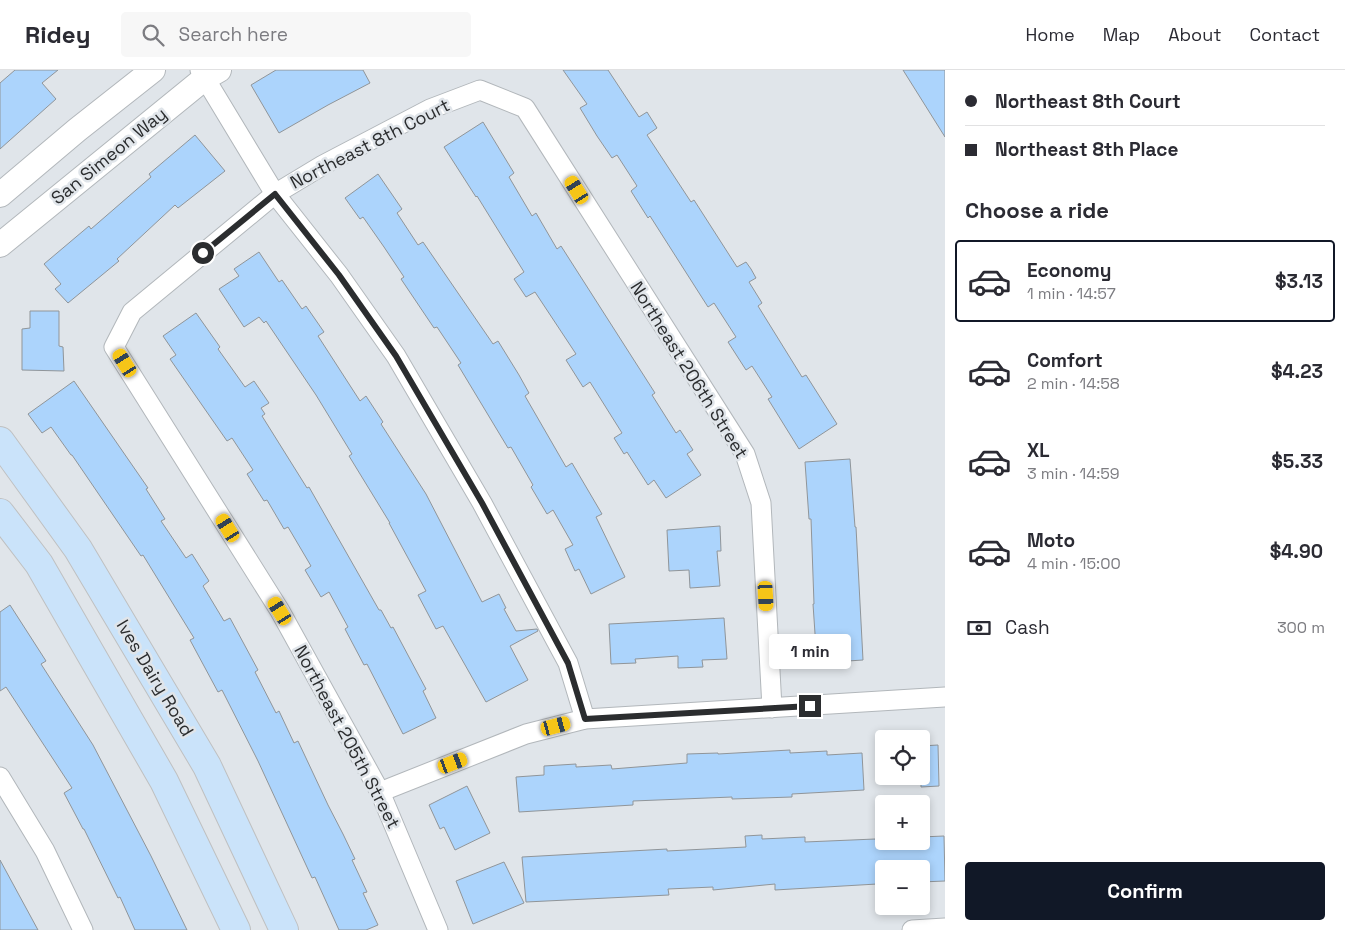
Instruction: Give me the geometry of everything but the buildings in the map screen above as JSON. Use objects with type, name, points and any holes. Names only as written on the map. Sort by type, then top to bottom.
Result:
[{"type":"main road","name":"Ives Dairy Road","points":[[0,441],[78,549],[207,766],[284,930]]},
{"type":"main road","points":[[0,513],[39,564],[164,782],[236,930]]},
{"type":"street","points":[[0,196],[77,130],[153,70]]},
{"type":"street","points":[[208,73],[275,194],[339,275],[396,356],[478,494],[568,663],[585,719]]},
{"type":"street","name":"San Simeon Way","points":[[0,245],[208,73]]},
{"type":"street","name":"Northeast 8th Court","points":[[114,347],[132,312],[275,194],[323,165],[430,108],[480,90]]},
{"type":"street","name":"Northeast 206th Street","points":[[480,90],[525,108],[744,454],[761,504],[772,708]]},
{"type":"street","name":"Northeast 205th Street","points":[[114,347],[280,611],[380,792],[438,930]]},
{"type":"street","points":[[380,792],[526,734],[585,719],[945,698]]},
{"type":"street","points":[[0,778],[45,851],[83,930]]},
{"type":"street","points":[[912,930],[945,928]]},
{"type":"route","points":[[203,253],[275,194],[339,275],[396,356],[482,503],[568,663],[585,719],[810,706]]}]
